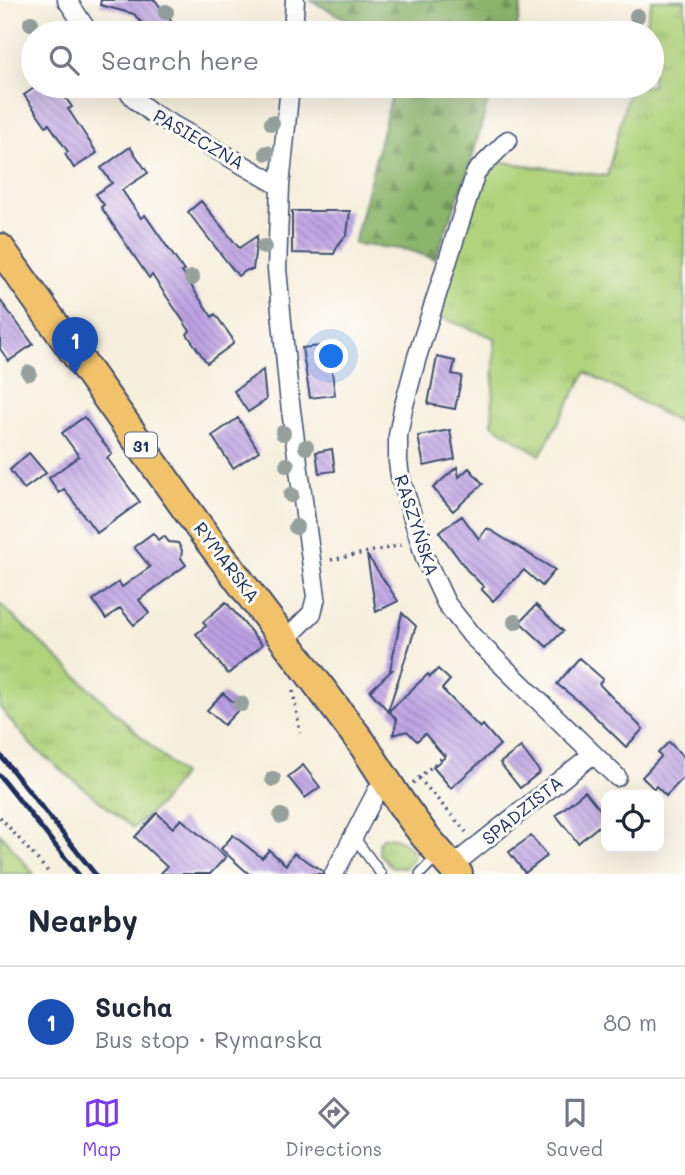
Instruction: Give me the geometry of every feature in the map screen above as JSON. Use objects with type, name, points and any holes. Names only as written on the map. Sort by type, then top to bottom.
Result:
[{"type":"main road","name":"RYMARSKA","points":[[0,248],[199,527],[362,743],[400,783],[450,865]]},
{"type":"street","points":[[67,0],[81,21]]},
{"type":"street","points":[[294,21],[295,0]]},
{"type":"street","name":"PASIECZNA","points":[[134,98],[152,113],[279,186]]},
{"type":"street","points":[[285,639],[303,623],[315,606],[316,597],[277,269],[279,186],[289,98]]},
{"type":"street","name":"RASZYŃSKA","points":[[508,140],[476,172],[401,416],[398,462],[419,542],[438,589],[456,618],[617,777]]},
{"type":"street","name":"SPADZISTA","points":[[450,865],[478,846],[593,754]]},
{"type":"street","points":[[334,874],[377,791],[400,783]]},
{"type":"lane","points":[[354,837],[381,874]]},
{"type":"lane","points":[[419,874],[450,865]]},
{"type":"path","points":[[312,564],[419,542]]},
{"type":"path","points":[[292,681],[300,733]]},
{"type":"path","points":[[400,783],[419,778],[446,754]]},
{"type":"path","points":[[419,778],[478,846]]},
{"type":"path","points":[[0,817],[50,874]]},
{"type":"green space","points":[[310,0],[522,0],[518,21],[349,21]]},
{"type":"green space","points":[[652,0],[685,0],[685,426],[586,372],[540,455],[492,424],[495,338],[437,316],[482,170],[496,161],[607,176],[627,98],[664,98],[664,21],[646,21]]},
{"type":"green space","points":[[391,98],[489,98],[470,166],[435,259],[408,250],[354,244]]},
{"type":"green space","points":[[0,604],[182,775],[160,804],[133,828],[33,747],[0,708]]},
{"type":"green space","points":[[0,833],[34,874],[0,874]]},
{"type":"green space","points":[[382,838],[400,840],[410,849],[414,857],[405,868],[391,867],[379,853],[379,843]]},
{"type":"building","points":[[101,0],[155,0],[171,21],[140,21],[134,14],[100,5]]},
{"type":"building","points":[[26,98],[66,98],[72,107],[68,109],[97,153],[74,168],[65,154],[68,152],[49,124],[46,126]]},
{"type":"building","points":[[130,147],[148,173],[122,190],[141,218],[145,215],[212,317],[215,314],[232,338],[233,344],[207,363],[187,334],[190,331],[152,275],[149,278],[101,207],[104,205],[96,194],[112,183],[101,168]]},
{"type":"building","points":[[201,201],[239,248],[257,236],[253,270],[247,270],[238,276],[188,212]]},
{"type":"building","points":[[292,211],[350,211],[347,234],[334,254],[292,253]]},
{"type":"building","points":[[0,300],[33,344],[9,361],[0,349]]},
{"type":"building","points":[[320,346],[322,357],[330,356],[335,395],[310,398],[302,348]]},
{"type":"building","points":[[437,357],[455,361],[452,374],[462,376],[455,409],[428,404]]},
{"type":"building","points":[[263,370],[266,400],[248,412],[234,391]]},
{"type":"building","points":[[84,417],[112,454],[107,458],[140,502],[97,533],[64,489],[59,493],[49,478],[79,456],[62,433]]},
{"type":"building","points":[[238,418],[259,451],[233,468],[212,436]]},
{"type":"building","points":[[450,430],[455,459],[424,466],[418,436]]},
{"type":"building","points":[[332,449],[335,471],[319,473],[316,452]]},
{"type":"building","points":[[29,453],[46,473],[24,489],[10,470]]},
{"type":"building","points":[[457,467],[459,477],[469,468],[483,484],[453,511],[433,488]]},
{"type":"building","points":[[462,516],[479,539],[487,528],[555,570],[542,586],[524,570],[493,601],[439,532]]},
{"type":"building","points":[[153,533],[158,540],[164,536],[169,542],[178,543],[182,550],[181,558],[186,565],[139,600],[149,613],[134,625],[120,608],[106,619],[93,600],[119,582],[122,587],[150,567],[134,547]]},
{"type":"building","points":[[367,555],[398,601],[376,612]]},
{"type":"building","points":[[226,602],[262,645],[228,674],[196,634],[206,626],[203,622]]},
{"type":"building","points":[[536,605],[563,631],[547,647],[520,622]]},
{"type":"building","points":[[402,613],[416,626],[388,711],[370,691],[392,670]]},
{"type":"building","points":[[579,658],[603,679],[599,684],[643,729],[626,747],[557,684]]},
{"type":"building","points":[[438,669],[450,680],[442,689],[480,728],[483,725],[500,745],[451,788],[433,767],[445,757],[425,734],[417,741],[407,731],[393,735],[397,720],[389,711],[428,674],[430,677]]},
{"type":"building","points":[[223,693],[240,708],[224,725],[207,710]]},
{"type":"building","points":[[669,742],[685,758],[685,776],[666,796],[664,790],[656,786],[654,789],[642,777],[661,757],[658,753]]},
{"type":"building","points":[[521,747],[540,772],[520,788],[500,763]]},
{"type":"building","points":[[303,765],[320,787],[305,798],[288,777]]},
{"type":"building","points":[[585,791],[601,811],[601,824],[578,843],[556,815]]},
{"type":"building","points":[[157,813],[173,828],[181,819],[226,857],[210,874],[160,874],[167,867],[135,837]]},
{"type":"building","points":[[233,835],[262,858],[269,850],[286,865],[294,853],[323,871],[323,874],[249,874],[221,849]]},
{"type":"building","points":[[531,836],[547,856],[525,873],[509,852]]},
{"type":"railway","points":[[0,755],[95,874]]},
{"type":"railway","points":[[0,776],[78,874]]},
{"type":"place","name":"Sucha","points":[[75,375]]}]
